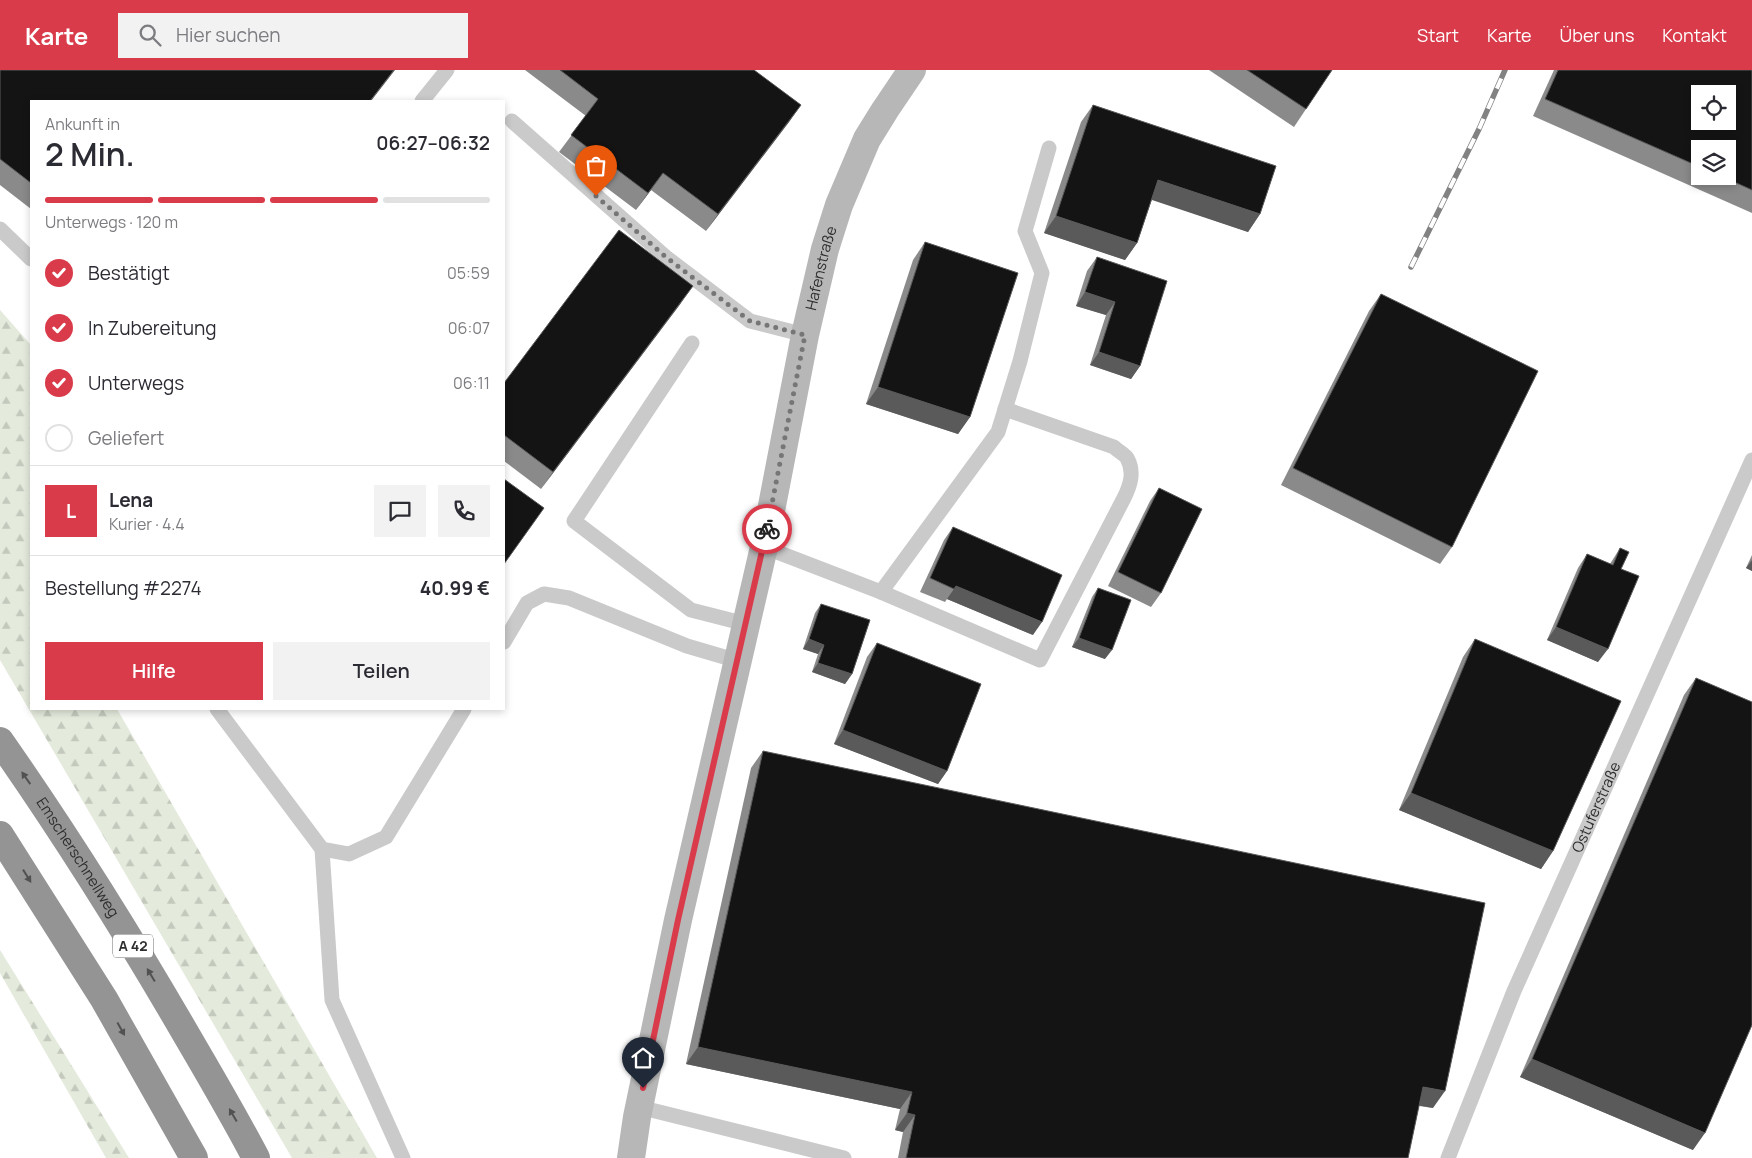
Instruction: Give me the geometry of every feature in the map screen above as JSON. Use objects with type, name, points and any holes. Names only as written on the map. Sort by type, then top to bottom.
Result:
[{"type":"highway","name":"Emscherschnellweg","points":[[0,740],[51,814],[152,976],[256,1158]]},
{"type":"highway","points":[[0,835],[104,999],[194,1158]]},
{"type":"street","name":"Hafenstraße","points":[[631,1158],[639,1107],[678,920],[764,547],[805,335],[825,249],[853,169],[872,132],[912,70]]},
{"type":"lane","points":[[423,100],[447,70]]},
{"type":"lane","points":[[512,121],[667,258],[750,321],[805,335]]},
{"type":"lane","points":[[881,592],[998,432],[1020,362],[1042,273],[1025,231],[1049,148]]},
{"type":"lane","points":[[0,229],[30,258]]},
{"type":"lane","points":[[692,343],[574,521],[691,610],[746,624]]},
{"type":"lane","points":[[764,547],[881,592],[1040,660],[1124,498],[1130,484],[1131,471],[1127,458],[1114,447],[1005,409]]},
{"type":"lane","name":"Ostuferstraße","points":[[1448,1158],[1514,991],[1752,460]]},
{"type":"lane","points":[[505,640],[527,604],[544,594],[569,598],[687,646],[738,660]]},
{"type":"lane","points":[[218,710],[322,849],[332,1000],[403,1158]]},
{"type":"lane","points":[[322,849],[349,854],[386,836],[463,710]]},
{"type":"lane","points":[[639,1107],[844,1158]]},
{"type":"green space","points":[[0,310],[30,344],[30,710],[118,710],[377,1158],[292,1158],[0,660]]},
{"type":"green space","points":[[0,950],[129,1158],[106,1158],[0,973]]},
{"type":"building","points":[[0,70],[394,70],[371,100],[30,100],[30,182],[0,159]]},
{"type":"building","points":[[560,70],[754,70],[801,105],[718,214],[663,173],[648,193],[571,135],[598,99]]},
{"type":"building","points":[[1247,70],[1332,70],[1306,109]]},
{"type":"building","points":[[1558,70],[1752,70],[1752,190],[1736,183],[1736,140],[1691,140],[1691,163],[1545,99]]},
{"type":"building","points":[[1093,105],[1276,166],[1260,214],[1158,180],[1137,243],[1056,216]]},
{"type":"building","points":[[619,230],[693,286],[553,472],[505,436],[505,382]]},
{"type":"building","points":[[925,242],[1018,273],[970,417],[878,387]]},
{"type":"building","points":[[1097,257],[1167,281],[1140,366],[1099,352],[1115,302],[1085,292]]},
{"type":"building","points":[[1381,294],[1538,371],[1452,547],[1293,468]]},
{"type":"building","points":[[505,480],[544,508],[505,563]]},
{"type":"building","points":[[1159,488],[1202,509],[1161,593],[1118,572]]},
{"type":"building","points":[[953,527],[1062,575],[1042,622],[956,586],[954,589],[930,578]]},
{"type":"building","points":[[1620,548],[1629,552],[1621,569],[1639,576],[1608,649],[1556,627],[1587,554],[1613,565]]},
{"type":"building","points":[[1098,588],[1131,600],[1112,650],[1079,638]]},
{"type":"building","points":[[821,604],[870,620],[852,674],[818,663],[824,645],[809,639]]},
{"type":"building","points":[[1475,639],[1621,701],[1553,851],[1411,793]]},
{"type":"building","points":[[877,643],[981,684],[947,771],[843,730]]},
{"type":"building","points":[[1696,678],[1752,702],[1752,1025],[1705,1133],[1532,1059]]},
{"type":"building","points":[[763,751],[1485,903],[1445,1091],[1423,1087],[1408,1158],[906,1158],[915,1115],[907,1113],[912,1092],[698,1047]]},
{"type":"railway","points":[[1411,267],[1479,129],[1505,70]]},
{"type":"way so far","points":[[596,196],[667,258],[750,321],[805,335],[767,529]]},
{"type":"route","points":[[643,1088],[678,920],[767,529]]}]
